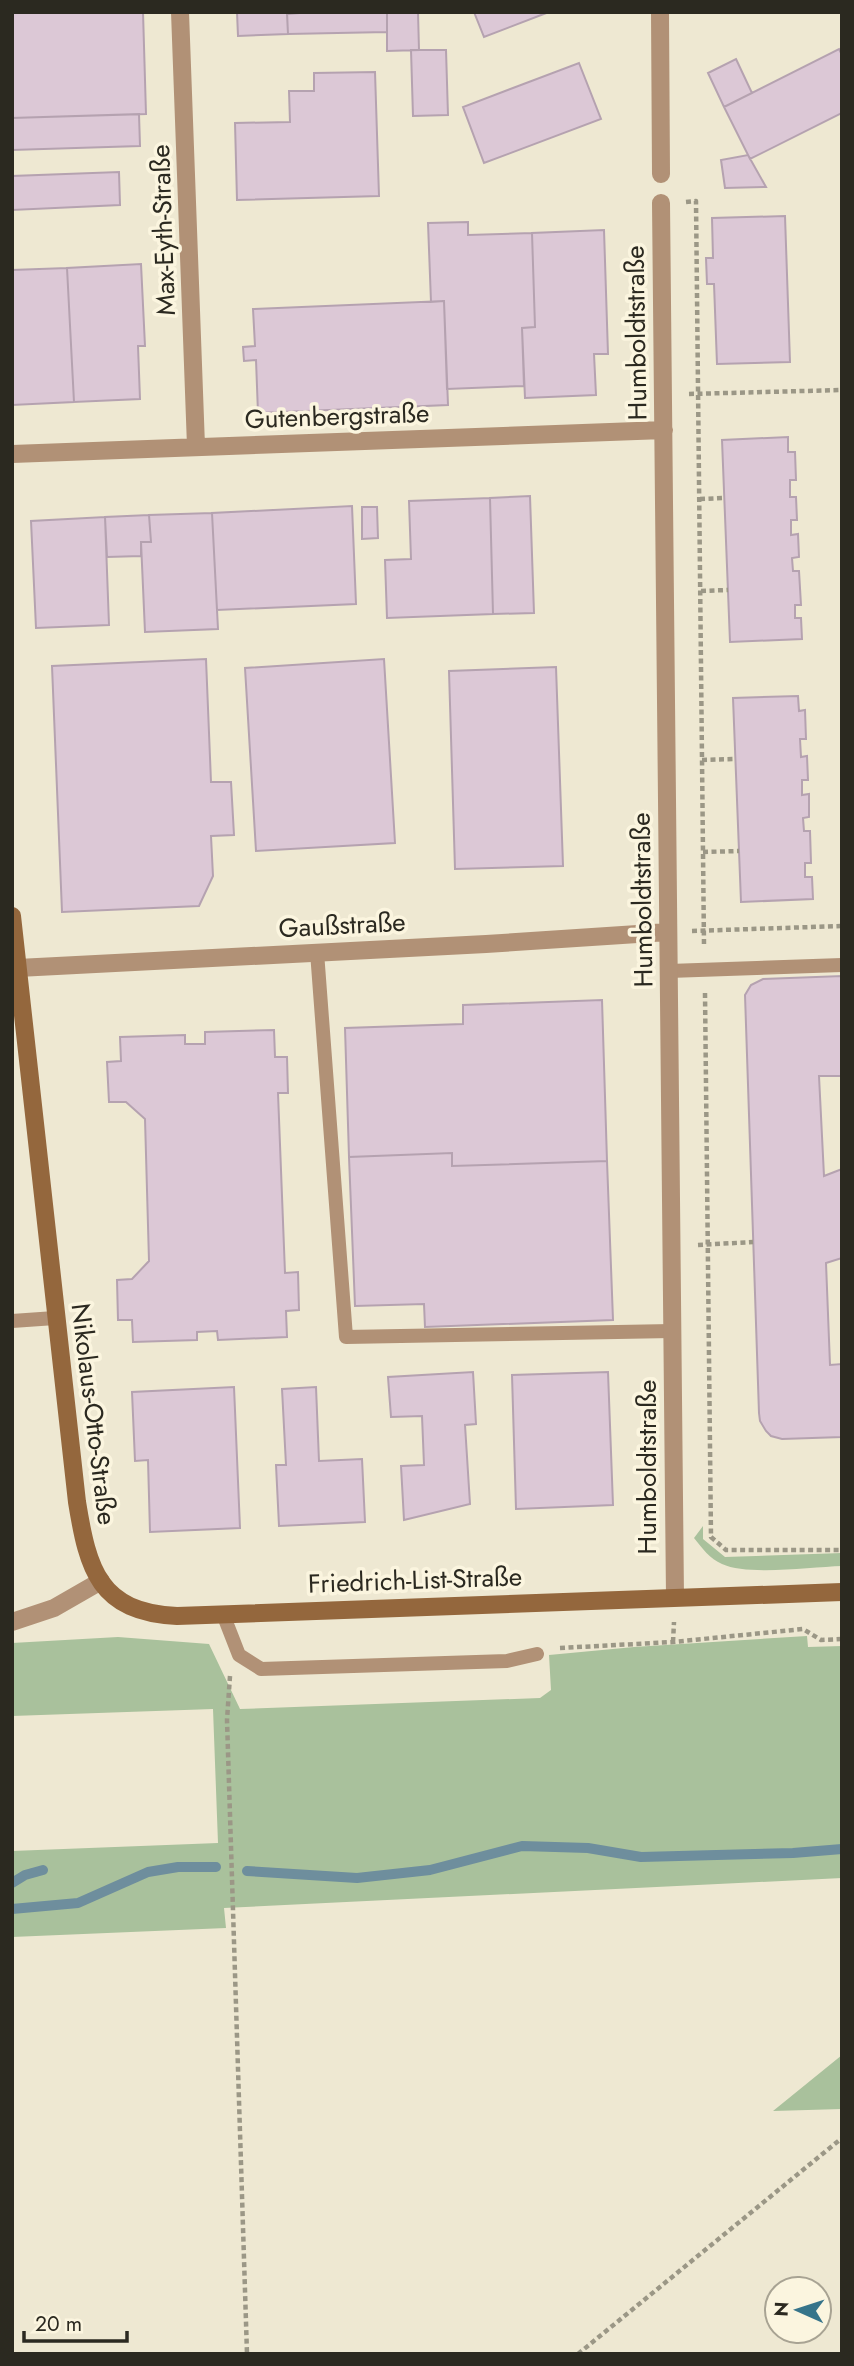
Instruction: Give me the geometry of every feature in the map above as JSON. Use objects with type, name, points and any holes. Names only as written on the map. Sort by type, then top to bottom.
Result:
[{"type":"main road","name":"Nikolaus-Otto-Straße","points":[[12,916],[55,1318],[84,1546],[101,1581]]},
{"type":"main road","name":"Friedrich-List-Straße","points":[[101,1581],[113,1596],[141,1612],[177,1616],[842,1592]]},
{"type":"street","name":"Max-Eyth-Straße","points":[[180,12],[196,446]]},
{"type":"street","points":[[660,12],[661,174]]},
{"type":"street","name":"Humboldtstraße","points":[[661,203],[675,1597]]},
{"type":"street","name":"Gutenbergstraße","points":[[12,454],[664,430]]},
{"type":"street","name":"Gaußstraße","points":[[18,968],[668,932]]},
{"type":"street","points":[[12,1622],[54,1608],[101,1581]]},
{"type":"lane","points":[[317,952],[346,1337],[673,1331]]},
{"type":"lane","points":[[668,971],[842,965]]},
{"type":"lane","points":[[12,1321],[55,1318]]},
{"type":"lane","points":[[223,1614],[239,1655],[261,1669],[507,1661],[537,1654]]},
{"type":"path","points":[[661,203],[696,201],[711,1537],[726,1550],[842,1550]]},
{"type":"path","points":[[663,395],[842,390]]},
{"type":"path","points":[[700,499],[724,498]]},
{"type":"path","points":[[701,591],[728,590]]},
{"type":"path","points":[[702,760],[735,759]]},
{"type":"path","points":[[703,852],[739,850]]},
{"type":"path","points":[[668,932],[842,926]]},
{"type":"path","points":[[671,1247],[753,1242]]},
{"type":"path","points":[[554,1649],[673,1642],[803,1629],[821,1640],[842,1639]]},
{"type":"path","points":[[239,1655],[230,1673],[227,1720],[247,2354]]},
{"type":"path","points":[[578,2354],[842,2138]]},
{"type":"green space","points":[[703,1526],[703,1539],[725,1557],[842,1553],[842,1566],[763,1570],[733,1568],[706,1553],[694,1538]]},
{"type":"green space","points":[[807,1636],[808,1647],[842,1646],[842,1878],[224,1908],[226,1928],[12,1937],[12,1851],[218,1843],[213,1709],[12,1716],[12,1643],[118,1637],[209,1644],[240,1709],[540,1698],[551,1690],[549,1655]]},
{"type":"green space","points":[[842,2055],[842,2109],[773,2111]]},
{"type":"building","points":[[12,12],[143,12],[146,114],[12,118]]},
{"type":"building","points":[[237,12],[287,12],[288,34],[238,36]]},
{"type":"building","points":[[387,12],[387,32],[288,34],[287,14]]},
{"type":"building","points":[[387,12],[418,12],[419,50],[387,51]]},
{"type":"building","points":[[474,12],[549,12],[484,37]]},
{"type":"building","points":[[839,49],[842,55],[842,113],[750,159],[724,107]]},
{"type":"building","points":[[411,50],[446,50],[448,115],[413,116]]},
{"type":"building","points":[[736,59],[752,93],[724,107],[708,73]]},
{"type":"building","points":[[579,63],[601,119],[484,163],[463,107]]},
{"type":"building","points":[[375,72],[379,196],[237,200],[235,123],[290,122],[289,91],[314,91],[314,73]]},
{"type":"building","points":[[139,114],[140,146],[12,150],[12,118]]},
{"type":"building","points":[[748,155],[766,187],[725,188],[721,160]]},
{"type":"building","points":[[119,172],[120,205],[12,210],[12,176]]},
{"type":"building","points":[[785,216],[790,362],[717,364],[714,284],[707,284],[706,258],[713,258],[712,218]]},
{"type":"building","points":[[468,222],[468,235],[532,233],[535,327],[522,328],[524,386],[447,389],[444,301],[431,302],[428,223]]},
{"type":"building","points":[[604,230],[608,354],[594,354],[596,395],[525,398],[522,328],[535,327],[532,233]]},
{"type":"building","points":[[141,264],[145,346],[138,346],[140,399],[74,402],[67,268]]},
{"type":"building","points":[[67,268],[74,402],[12,405],[12,270]]},
{"type":"building","points":[[444,301],[448,405],[258,413],[256,360],[244,361],[243,347],[255,346],[253,309]]},
{"type":"building","points":[[788,437],[788,452],[795,452],[796,480],[790,480],[790,497],[796,497],[797,520],[791,520],[791,535],[798,534],[799,557],[792,558],[793,571],[799,571],[801,605],[795,605],[795,618],[801,618],[802,639],[730,642],[722,440]]},
{"type":"building","points":[[530,496],[534,613],[493,614],[490,498]]},
{"type":"building","points":[[490,498],[493,614],[387,618],[385,560],[411,559],[409,501]]},
{"type":"building","points":[[352,506],[356,604],[217,610],[212,513]]},
{"type":"building","points":[[362,507],[377,507],[378,538],[362,539]]},
{"type":"building","points":[[212,513],[218,629],[145,632],[141,542],[151,542],[149,515]]},
{"type":"building","points":[[149,515],[151,542],[141,542],[141,556],[107,557],[105,517]]},
{"type":"building","points":[[105,517],[109,625],[36,628],[31,521]]},
{"type":"building","points":[[206,659],[211,782],[231,782],[234,835],[211,836],[213,876],[199,906],[62,912],[52,666]]},
{"type":"building","points":[[384,659],[395,843],[256,851],[245,668]]},
{"type":"building","points":[[556,667],[563,866],[455,869],[449,671]]},
{"type":"building","points":[[798,696],[799,711],[805,710],[806,739],[800,739],[801,757],[807,756],[808,780],[802,780],[802,795],[809,794],[809,817],[803,818],[804,831],[810,831],[811,863],[805,863],[805,877],[812,877],[813,899],[741,902],[733,698]]},
{"type":"building","points":[[842,976],[842,1076],[819,1076],[824,1176],[842,1169],[842,1258],[826,1263],[830,1365],[842,1364],[842,1437],[782,1439],[771,1436],[766,1431],[759,1413],[745,995],[751,985],[763,979]]},
{"type":"building","points":[[602,1000],[607,1161],[452,1166],[452,1153],[349,1157],[345,1028],[463,1024],[463,1005]]},
{"type":"building","points":[[274,1030],[275,1057],[287,1057],[288,1093],[278,1093],[285,1273],[298,1272],[299,1310],[286,1311],[287,1337],[218,1340],[217,1331],[197,1332],[197,1340],[133,1342],[132,1320],[118,1320],[117,1280],[132,1279],[149,1261],[145,1119],[126,1102],[109,1102],[107,1062],[121,1061],[120,1037],[185,1035],[185,1044],[205,1044],[205,1032]]},
{"type":"building","points":[[452,1153],[452,1166],[607,1161],[613,1320],[425,1327],[424,1304],[355,1306],[349,1157]]},
{"type":"building","points":[[473,1372],[476,1424],[465,1425],[470,1504],[404,1520],[401,1466],[424,1465],[422,1416],[391,1417],[388,1377]]},
{"type":"building","points":[[608,1372],[613,1505],[516,1509],[512,1375]]},
{"type":"building","points":[[234,1387],[240,1528],[150,1532],[148,1460],[135,1461],[132,1392]]},
{"type":"building","points":[[316,1387],[319,1461],[362,1459],[365,1522],[279,1526],[276,1465],[286,1465],[282,1389]]},
{"type":"waterway","points":[[247,1871],[357,1878],[430,1870],[522,1846],[588,1848],[641,1857],[842,1849]]},
{"type":"waterway","points":[[12,1909],[78,1903],[148,1872],[178,1867],[216,1867]]},
{"type":"waterway","points":[[12,1883],[25,1875],[43,1870]]}]
